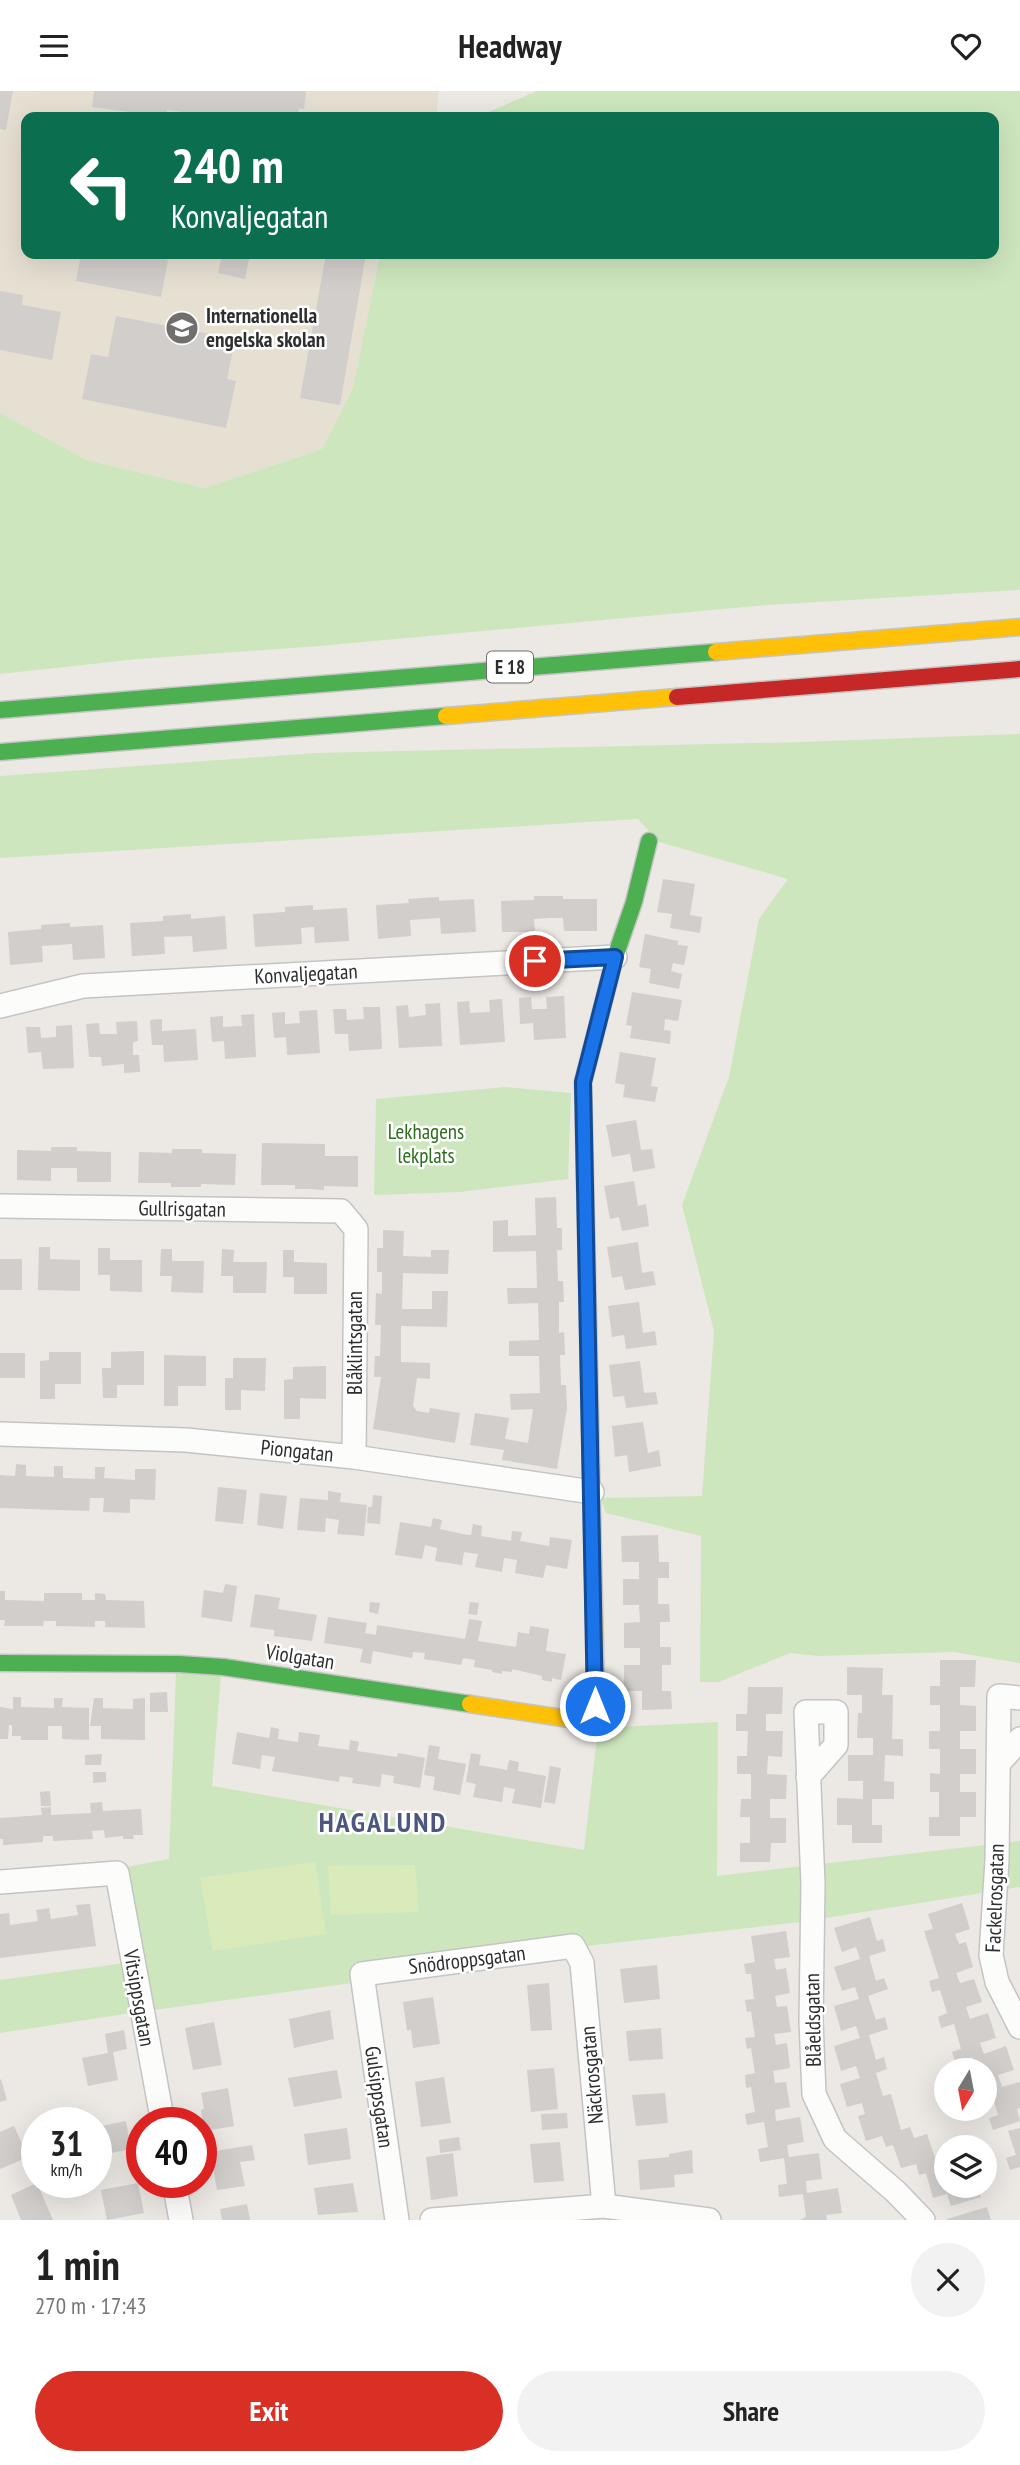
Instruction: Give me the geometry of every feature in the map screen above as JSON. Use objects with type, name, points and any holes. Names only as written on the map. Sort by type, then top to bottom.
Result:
[{"type":"main road","name":"E 18","points":[[0,711],[1020,627]]},
{"type":"main road","name":"E 18","points":[[0,752],[1020,669]]},
{"type":"main road","points":[[592,1492],[583,1082],[615,957],[634,901],[649,841]]},
{"type":"main road","name":"Violgatan","points":[[0,1663],[179,1664],[223,1667],[576,1720],[590,1715],[596,1696],[592,1492]]},
{"type":"street","name":"Konvaljegatan","points":[[0,1006],[83,986],[615,957]]},
{"type":"street","name":"Gullrisgatan","points":[[0,1206],[341,1211],[356,1229]]},
{"type":"street","name":"Blåklintsgatan","points":[[354,1457],[356,1229]]},
{"type":"street","name":"Piongatan","points":[[0,1434],[186,1440],[354,1457],[592,1492]]},
{"type":"street","name":"Fackelrosgatan","points":[[1020,1698],[999,1696],[998,1860],[991,1955],[997,1982],[1020,2027]]},
{"type":"street","points":[[998,1763],[1020,1739]]},
{"type":"street","name":"Blåeldsgatan","points":[[808,1777],[813,1884],[811,2021],[814,2094],[835,2139],[896,2192],[923,2220]]},
{"type":"street","name":"Vitsippsgatan","points":[[0,1882],[117,1873],[160,2107]]},
{"type":"street","name":"Snödroppsgatan","points":[[362,1974],[573,1946]]},
{"type":"street","name":"Näckrosgatan","points":[[573,1946],[582,1963],[604,2206]]},
{"type":"street","name":"Gulsippsgatan","points":[[362,1974],[397,2220]]},
{"type":"street","points":[[177,2198],[181,2220]]},
{"type":"street","points":[[432,2220],[604,2206],[709,2220]]},
{"type":"shaded area","name":"Internationella engelska skolan","points":[[0,91],[439,91],[437,112],[21,112],[21,259],[379,259],[353,388],[322,449],[206,488],[87,460],[0,413]]},
{"type":"green space","points":[[537,91],[1020,91],[1020,590],[767,605],[320,646],[138,659],[0,674],[0,413],[87,460],[205,488],[322,449],[353,388],[379,259],[999,259],[999,112],[489,112]]},
{"type":"green space","points":[[1020,734],[1020,1663],[953,1652],[819,1656],[790,1653],[719,1682],[700,1682],[701,1536],[606,1513],[600,1498],[702,1496],[714,1331],[682,1205],[729,1077],[759,919],[788,879],[659,842],[638,819],[0,858],[0,776],[316,753],[802,742]]},
{"type":"green space","name":"Lekhagens lekplats","points":[[505,1087],[571,1093],[568,1179],[460,1192],[374,1195],[376,1099]]},
{"type":"green space","points":[[176,1673],[221,1675],[212,1786],[584,1850],[598,1728],[718,1722],[717,1876],[1020,1841],[1020,1887],[801,1922],[586,1946],[352,1983],[0,2033],[0,1980],[140,1961],[126,1867],[169,1859]]},
{"type":"green space","points":[[315,1862],[326,1934],[213,1951],[200,1878]]},
{"type":"green space","points":[[415,1865],[419,1912],[331,1915],[328,1866]]},
{"type":"building","points":[[0,91],[13,91],[6,130],[0,129]]},
{"type":"building","points":[[94,91],[306,91],[304,109],[299,108],[298,112],[130,112],[92,107]]},
{"type":"building","points":[[80,259],[168,260],[161,297],[76,281]]},
{"type":"building","points":[[221,259],[249,259],[245,279],[218,273]]},
{"type":"building","points":[[325,259],[365,259],[340,405],[300,398]]},
{"type":"building","points":[[0,291],[23,295],[22,305],[61,312],[52,360],[0,350]]},
{"type":"building","points":[[116,316],[235,339],[227,379],[236,381],[226,428],[82,399],[91,354],[108,357]]},
{"type":"building","points":[[663,879],[695,884],[690,915],[702,917],[700,933],[670,928],[672,914],[657,912]]},
{"type":"building","points":[[534,896],[597,899],[597,931],[564,931],[563,918],[549,918],[534,919],[535,932],[502,932],[501,901],[534,900]]},
{"type":"building","points":[[439,897],[439,901],[474,899],[476,932],[441,934],[440,918],[410,920],[411,936],[378,939],[376,905],[409,903],[408,899]]},
{"type":"building","points":[[313,905],[313,910],[347,908],[349,941],[315,943],[314,927],[301,928],[302,944],[255,947],[253,914],[285,912],[285,907]]},
{"type":"building","points":[[191,914],[191,919],[225,916],[227,949],[193,952],[192,936],[164,937],[165,954],[132,956],[130,923],[163,921],[163,916]]},
{"type":"building","points":[[70,923],[70,927],[103,925],[105,958],[73,960],[72,944],[42,946],[43,962],[10,965],[8,932],[41,929],[41,925]]},
{"type":"building","points":[[645,934],[678,941],[678,945],[688,946],[684,965],[673,963],[671,971],[682,974],[679,989],[649,983],[651,969],[639,967]]},
{"type":"building","points":[[632,992],[682,1000],[678,1021],[665,1019],[664,1030],[671,1031],[670,1044],[630,1038],[632,1026],[626,1025]]},
{"type":"building","points":[[564,996],[566,1038],[534,1040],[533,1023],[520,1024],[519,998],[531,997],[532,1009],[547,1009],[546,997]]},
{"type":"building","points":[[502,999],[505,1042],[460,1045],[457,1002],[469,1001],[470,1013],[490,1012],[489,1000]]},
{"type":"building","points":[[440,1003],[442,1046],[399,1048],[396,1006],[408,1005],[409,1017],[426,1015],[425,1004]]},
{"type":"building","points":[[363,1007],[380,1007],[382,1049],[349,1051],[348,1034],[335,1034],[333,1009],[346,1009],[347,1020],[364,1019]]},
{"type":"building","points":[[317,1010],[320,1053],[287,1055],[286,1037],[274,1038],[272,1013],[285,1012],[285,1024],[300,1023],[299,1011]]},
{"type":"building","points":[[254,1014],[256,1057],[225,1059],[224,1041],[212,1042],[210,1017],[223,1016],[223,1027],[242,1026],[241,1015]]},
{"type":"building","points":[[162,1019],[162,1031],[196,1029],[198,1060],[164,1062],[163,1045],[152,1045],[150,1020]]},
{"type":"building","points":[[137,1021],[138,1041],[133,1042],[133,1055],[139,1055],[140,1072],[124,1073],[124,1064],[102,1066],[101,1057],[89,1057],[86,1024],[99,1023],[100,1034],[117,1034],[116,1022]]},
{"type":"building","points":[[72,1025],[74,1068],[43,1069],[41,1052],[28,1053],[26,1027],[40,1027],[41,1038],[56,1037],[56,1026]]},
{"type":"building","points":[[620,1052],[656,1058],[651,1086],[658,1087],[655,1102],[623,1097],[625,1085],[615,1083]]},
{"type":"building","points":[[636,1120],[641,1150],[652,1149],[655,1168],[633,1172],[630,1154],[612,1157],[606,1125]]},
{"type":"building","points":[[262,1143],[325,1144],[325,1156],[358,1156],[358,1187],[324,1186],[324,1190],[295,1189],[295,1185],[261,1185]]},
{"type":"building","points":[[51,1147],[77,1147],[77,1151],[111,1152],[111,1182],[77,1182],[77,1168],[51,1168],[51,1181],[17,1180],[17,1150],[51,1151]]},
{"type":"building","points":[[172,1149],[202,1149],[202,1153],[236,1154],[235,1185],[171,1187],[171,1183],[138,1183],[139,1152],[172,1153]]},
{"type":"building","points":[[634,1181],[638,1206],[646,1204],[649,1226],[622,1231],[619,1217],[610,1219],[604,1186]]},
{"type":"building","points":[[556,1197],[557,1228],[562,1228],[562,1250],[557,1250],[558,1281],[563,1281],[564,1302],[559,1302],[559,1333],[564,1332],[565,1355],[560,1355],[561,1385],[566,1385],[567,1408],[557,1469],[502,1460],[504,1450],[470,1445],[475,1413],[509,1418],[505,1439],[528,1443],[533,1409],[511,1410],[510,1394],[540,1393],[539,1356],[509,1356],[509,1341],[539,1340],[538,1303],[508,1304],[507,1288],[537,1288],[536,1251],[493,1252],[493,1221],[508,1220],[508,1236],[536,1235],[535,1198]]},
{"type":"building","points":[[383,1230],[404,1231],[403,1256],[431,1257],[431,1250],[449,1250],[448,1274],[403,1273],[402,1309],[432,1309],[432,1291],[448,1291],[447,1327],[401,1326],[401,1362],[430,1363],[430,1379],[417,1378],[413,1406],[417,1411],[429,1413],[430,1408],[460,1413],[455,1443],[373,1429],[381,1377],[374,1377],[375,1356],[380,1356],[381,1325],[375,1325],[376,1293],[382,1294],[382,1272],[377,1272],[377,1248],[383,1248]]},
{"type":"building","points":[[638,1242],[642,1273],[653,1271],[656,1285],[625,1290],[622,1276],[612,1278],[607,1247]]},
{"type":"building","points":[[39,1247],[50,1247],[50,1259],[80,1260],[80,1291],[38,1290]]},
{"type":"building","points":[[98,1248],[110,1248],[110,1260],[142,1260],[142,1292],[110,1291],[110,1275],[98,1275]]},
{"type":"building","points":[[161,1249],[172,1249],[172,1261],[204,1261],[203,1293],[171,1292],[172,1276],[160,1276]]},
{"type":"building","points":[[222,1249],[234,1250],[233,1262],[267,1262],[266,1293],[233,1293],[233,1276],[221,1276]]},
{"type":"building","points":[[283,1250],[294,1250],[294,1262],[327,1263],[327,1294],[294,1294],[294,1277],[283,1277]]},
{"type":"building","points":[[0,1259],[22,1259],[22,1290],[0,1290]]},
{"type":"building","points":[[639,1302],[643,1333],[655,1331],[657,1345],[626,1349],[624,1335],[612,1337],[608,1306]]},
{"type":"building","points":[[144,1351],[144,1385],[117,1385],[117,1398],[103,1398],[102,1368],[111,1368],[111,1352]]},
{"type":"building","points":[[49,1352],[81,1352],[81,1384],[55,1384],[55,1399],[40,1399],[40,1361],[49,1360]]},
{"type":"building","points":[[0,1353],[25,1353],[25,1378],[0,1378]]},
{"type":"building","points":[[164,1355],[206,1356],[206,1386],[178,1386],[178,1406],[164,1406]]},
{"type":"building","points":[[233,1358],[266,1358],[265,1391],[241,1390],[241,1410],[225,1410],[225,1378],[233,1378]]},
{"type":"building","points":[[640,1361],[644,1393],[656,1392],[658,1404],[626,1408],[624,1396],[613,1397],[609,1365]]},
{"type":"building","points":[[326,1366],[326,1399],[300,1398],[300,1419],[284,1419],[284,1380],[293,1379],[293,1367]]},
{"type":"building","points":[[643,1422],[648,1453],[659,1450],[661,1466],[629,1472],[627,1455],[615,1457],[612,1426]]},
{"type":"building","points":[[16,1464],[26,1465],[26,1476],[54,1477],[54,1466],[63,1466],[63,1478],[95,1479],[95,1467],[105,1467],[104,1478],[135,1480],[135,1469],[156,1469],[155,1500],[130,1499],[130,1513],[103,1512],[104,1498],[90,1498],[89,1511],[0,1508],[0,1475],[15,1476]]},
{"type":"building","points":[[218,1487],[247,1490],[243,1524],[215,1521]]},
{"type":"building","points":[[328,1491],[341,1493],[340,1502],[367,1505],[364,1536],[337,1534],[339,1520],[326,1518],[325,1532],[297,1530],[300,1498],[328,1500]]},
{"type":"building","points":[[260,1493],[287,1496],[283,1529],[257,1525]]},
{"type":"building","points":[[373,1495],[382,1496],[380,1524],[367,1523],[368,1507],[372,1507]]},
{"type":"building","points":[[433,1518],[442,1520],[440,1529],[467,1535],[471,1535],[473,1524],[482,1526],[481,1536],[511,1541],[512,1531],[522,1532],[520,1541],[549,1546],[550,1537],[572,1540],[567,1569],[546,1565],[543,1578],[515,1573],[517,1560],[504,1558],[502,1572],[475,1567],[478,1554],[464,1552],[462,1565],[435,1561],[437,1548],[425,1545],[422,1559],[395,1555],[400,1522],[431,1527]]},
{"type":"building","points":[[658,1535],[659,1562],[669,1562],[669,1578],[658,1578],[658,1604],[669,1604],[670,1622],[660,1622],[660,1647],[671,1647],[671,1665],[662,1665],[662,1691],[671,1691],[672,1709],[642,1710],[642,1691],[624,1691],[624,1665],[640,1665],[640,1648],[624,1648],[624,1623],[640,1622],[639,1605],[623,1605],[623,1579],[639,1579],[639,1562],[622,1562],[621,1536]]},
{"type":"building","points":[[225,1584],[237,1586],[232,1622],[201,1617],[204,1590],[223,1593]]},
{"type":"building","points":[[0,1591],[5,1591],[5,1600],[44,1601],[44,1593],[82,1593],[82,1600],[95,1600],[95,1593],[105,1594],[106,1600],[144,1601],[145,1628],[105,1627],[105,1621],[95,1621],[95,1627],[56,1626],[56,1621],[44,1621],[43,1626],[4,1626],[5,1620],[0,1620]]},
{"type":"building","points":[[255,1594],[280,1598],[278,1609],[317,1615],[312,1641],[274,1636],[274,1630],[250,1627]]},
{"type":"building","points":[[370,1602],[380,1603],[378,1614],[369,1612]]},
{"type":"building","points":[[470,1602],[479,1603],[477,1615],[468,1614]]},
{"type":"building","points":[[328,1617],[367,1623],[365,1633],[376,1635],[377,1625],[465,1639],[469,1619],[482,1621],[478,1641],[516,1647],[518,1632],[529,1634],[530,1626],[549,1629],[546,1651],[566,1654],[561,1680],[542,1680],[542,1676],[512,1669],[512,1672],[502,1671],[502,1674],[492,1672],[474,1667],[475,1660],[463,1658],[461,1665],[424,1659],[425,1653],[413,1652],[412,1658],[373,1651],[371,1664],[360,1662],[363,1649],[324,1643]]},
{"type":"building","points":[[940,1660],[976,1660],[975,1687],[960,1687],[960,1705],[976,1706],[976,1731],[960,1731],[960,1749],[976,1749],[976,1774],[960,1774],[960,1792],[976,1792],[976,1817],[960,1817],[960,1836],[929,1836],[929,1817],[939,1817],[939,1792],[930,1792],[930,1773],[940,1774],[940,1749],[929,1749],[929,1731],[940,1731],[940,1705],[930,1705],[930,1686],[940,1686]]},
{"type":"building","points":[[847,1667],[883,1668],[882,1695],[893,1695],[892,1739],[903,1739],[903,1756],[885,1755],[884,1781],[894,1782],[894,1799],[872,1799],[872,1825],[882,1825],[882,1843],[852,1843],[852,1825],[837,1825],[837,1798],[863,1799],[863,1781],[848,1781],[848,1755],[873,1755],[873,1738],[857,1738],[862,1695],[847,1695]]},
{"type":"building","points":[[748,1687],[783,1687],[782,1714],[766,1714],[766,1731],[783,1731],[782,1757],[768,1756],[767,1774],[787,1775],[786,1799],[770,1799],[770,1818],[786,1818],[786,1843],[771,1843],[770,1862],[740,1862],[740,1843],[750,1843],[750,1817],[740,1817],[741,1799],[751,1799],[751,1774],[737,1774],[737,1756],[747,1756],[748,1731],[736,1731],[736,1714],[747,1714]]},
{"type":"building","points":[[167,1692],[168,1712],[150,1712],[150,1693]]},
{"type":"building","points":[[13,1697],[21,1697],[21,1707],[54,1708],[54,1698],[63,1698],[62,1707],[89,1708],[89,1740],[62,1739],[62,1726],[48,1726],[48,1740],[21,1740],[21,1736],[12,1736],[12,1725],[9,1725],[8,1739],[0,1739],[0,1707],[13,1709]]},
{"type":"building","points":[[94,1698],[103,1698],[103,1708],[133,1709],[133,1699],[145,1698],[145,1740],[101,1739],[101,1726],[90,1726]]},
{"type":"building","points":[[271,1727],[279,1729],[278,1739],[298,1742],[299,1732],[320,1735],[318,1746],[349,1750],[350,1740],[359,1742],[357,1751],[397,1757],[398,1753],[425,1758],[420,1788],[393,1783],[394,1776],[382,1774],[380,1787],[352,1783],[353,1778],[340,1776],[339,1782],[272,1771],[275,1757],[262,1755],[260,1769],[232,1764],[237,1732],[269,1738]]},
{"type":"building","points":[[429,1745],[440,1747],[438,1759],[466,1764],[460,1795],[433,1790],[435,1777],[424,1775]]},
{"type":"building","points":[[471,1753],[481,1755],[479,1765],[507,1770],[509,1760],[519,1762],[518,1771],[546,1776],[541,1808],[512,1803],[515,1789],[504,1787],[502,1802],[473,1797],[476,1784],[466,1782]]},
{"type":"building","points":[[102,1754],[101,1765],[85,1765],[85,1755]]},
{"type":"building","points":[[550,1766],[561,1768],[555,1804],[544,1802]]},
{"type":"building","points":[[93,1772],[106,1772],[106,1782],[93,1783]]},
{"type":"building","points":[[50,1791],[51,1806],[41,1806],[40,1792]]},
{"type":"building","points":[[102,1802],[103,1811],[141,1809],[143,1835],[133,1835],[134,1839],[123,1839],[123,1836],[105,1838],[104,1830],[92,1831],[93,1839],[53,1841],[53,1836],[43,1836],[43,1842],[3,1845],[3,1839],[0,1839],[0,1818],[42,1815],[41,1808],[51,1807],[51,1815],[91,1813],[90,1803]]},
{"type":"building","points":[[962,1903],[970,1929],[955,1934],[959,1944],[966,1942],[973,1967],[956,1973],[960,1983],[974,1979],[982,2002],[966,2007],[970,2019],[988,2013],[996,2038],[980,2043],[984,2054],[1006,2046],[1014,2070],[998,2075],[998,2058],[954,2058],[952,2052],[961,2049],[954,2024],[941,2028],[938,2017],[947,2013],[940,1990],[932,1992],[929,1981],[939,1978],[924,1931],[933,1929],[928,1914]]},
{"type":"building","points":[[90,1904],[96,1946],[0,1958],[0,1914],[9,1913],[10,1925],[38,1921],[36,1910],[49,1908],[51,1919],[78,1915],[76,1905]]},
{"type":"building","points":[[870,1917],[877,1941],[883,1939],[886,1951],[869,1956],[876,1981],[884,1978],[888,1989],[868,1996],[876,2020],[885,2017],[888,2029],[869,2035],[876,2060],[884,2057],[887,2069],[876,2073],[883,2096],[891,2094],[901,2130],[910,2127],[914,2138],[927,2134],[934,2155],[934,2198],[926,2173],[919,2175],[916,2164],[901,2168],[893,2145],[886,2147],[882,2136],[866,2141],[858,2116],[865,2114],[862,2103],[847,2107],[840,2084],[860,2078],[856,2066],[841,2071],[834,2046],[860,2038],[856,2026],[841,2031],[834,2006],[859,1999],[855,1987],[842,1991],[834,1967],[860,1959],[856,1947],[842,1952],[834,1928]]},
{"type":"building","points":[[786,1931],[790,1957],[774,1959],[776,1970],[786,1968],[790,1993],[775,1996],[777,2007],[787,2006],[791,2032],[774,2034],[776,2045],[787,2043],[790,2068],[773,2071],[775,2083],[786,2082],[790,2107],[775,2110],[776,2121],[800,2117],[804,2142],[787,2145],[789,2157],[819,2153],[822,2179],[806,2181],[807,2193],[838,2188],[842,2213],[826,2215],[827,2220],[800,2220],[806,2217],[803,2194],[779,2197],[778,2185],[787,2184],[784,2158],[760,2162],[758,2149],[768,2147],[764,2122],[747,2125],[745,2114],[755,2112],[751,2087],[746,2088],[745,2075],[755,2073],[751,2048],[747,2049],[745,2038],[755,2037],[751,2011],[747,2012],[745,2000],[754,1999],[751,1974],[746,1974],[744,1964],[755,1962],[751,1936]]},
{"type":"building","points":[[657,1965],[660,1999],[624,2003],[620,1969]]},
{"type":"building","points":[[549,1983],[552,2030],[531,2031],[527,1985]]},
{"type":"building","points":[[433,1997],[440,2044],[413,2048],[411,2030],[407,2031],[403,2002]]},
{"type":"building","points":[[330,2010],[334,2039],[294,2048],[289,2019]]},
{"type":"building","points":[[214,2022],[222,2065],[193,2070],[185,2028]]},
{"type":"building","points":[[661,2028],[663,2059],[629,2061],[626,2031]]},
{"type":"building","points":[[124,2030],[127,2049],[113,2052],[118,2080],[88,2086],[82,2058],[108,2053],[105,2034]]},
{"type":"building","points":[[554,2068],[558,2109],[531,2112],[527,2070]]},
{"type":"building","points":[[337,2070],[342,2098],[294,2107],[288,2078]]},
{"type":"building","points":[[998,2075],[1002,2087],[1020,2082],[1020,2108],[1017,2109],[1020,2121],[993,2130],[990,2121],[998,2121]]},
{"type":"building","points":[[444,2077],[451,2123],[421,2127],[415,2082]]},
{"type":"building","points":[[0,2080],[7,2100],[0,2102]]},
{"type":"building","points":[[228,2088],[234,2126],[217,2129],[217,2107],[204,2107],[201,2093]]},
{"type":"building","points":[[665,2093],[668,2123],[636,2126],[632,2095]]},
{"type":"building","points":[[567,2113],[568,2128],[542,2130],[541,2114]]},
{"type":"building","points":[[126,2121],[126,2150],[112,2153],[112,2124]]},
{"type":"building","points":[[14,2126],[21,2142],[21,2160],[0,2169],[0,2132]]},
{"type":"building","points":[[347,2128],[351,2159],[308,2165],[304,2134]]},
{"type":"building","points":[[1020,2128],[1020,2167],[1010,2170],[1006,2158],[1016,2155],[1008,2131]]},
{"type":"building","points":[[459,2137],[461,2150],[440,2153],[439,2140]]},
{"type":"building","points":[[560,2142],[564,2181],[534,2183],[530,2144]]},
{"type":"building","points":[[252,2145],[255,2160],[240,2162],[245,2186],[217,2190],[217,2151]]},
{"type":"building","points":[[692,2150],[693,2173],[674,2175],[675,2187],[640,2190],[638,2160],[669,2157],[669,2154]]},
{"type":"building","points":[[453,2153],[458,2196],[431,2200],[426,2157]]},
{"type":"building","points":[[353,2183],[358,2212],[318,2215],[314,2188]]},
{"type":"building","points":[[126,2185],[126,2198],[141,2198],[144,2213],[107,2220],[103,2198],[112,2198],[112,2188]]},
{"type":"building","points":[[21,2190],[21,2198],[43,2198],[53,2220],[21,2220],[11,2195]]},
{"type":"building","points":[[948,2198],[978,2198],[951,2206]]},
{"type":"building","points":[[247,2204],[250,2220],[222,2220],[220,2209]]},
{"type":"building","points":[[987,2207],[991,2220],[947,2220],[947,2219]]},
{"type":"traffic: fast","points":[[0,710],[716,652]]},
{"type":"traffic: fast","points":[[0,752],[446,716]]},
{"type":"traffic: fast","points":[[593,1561],[583,1082],[615,957],[634,902],[649,841]]},
{"type":"traffic: fast","points":[[0,1663],[179,1664],[223,1667],[470,1704]]},
{"type":"traffic: slow","points":[[716,652],[1020,627]]},
{"type":"traffic: slow","points":[[446,716],[677,697]]},
{"type":"traffic: slow","points":[[470,1704],[576,1720],[590,1715],[596,1696],[593,1561]]},
{"type":"traffic: jam","points":[[677,697],[1020,669]]},
{"type":"place","name":"Internationella engelska skolan","points":[[182,328]]},
{"type":"district","name":"HAGALUND","points":[[383,1822]]},
{"type":"route","points":[[535,961],[615,957],[583,1082],[595,1706]]}]
